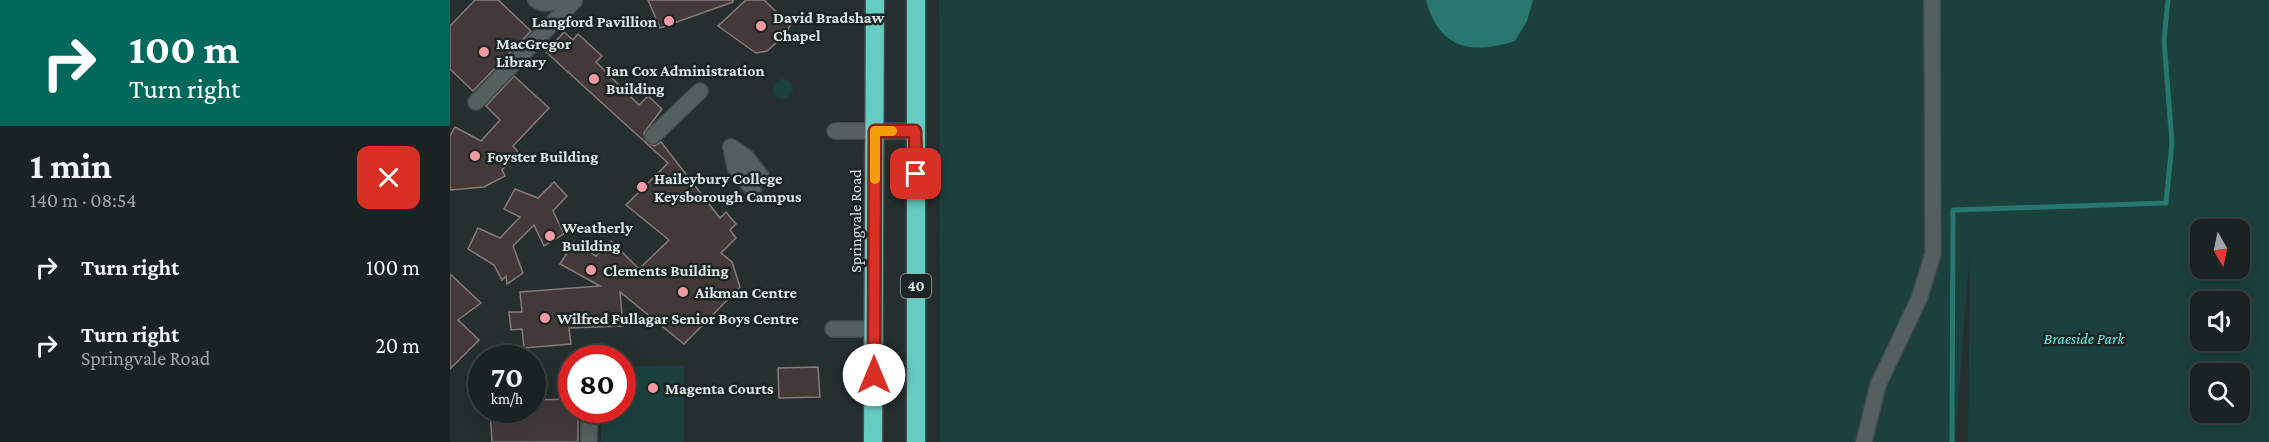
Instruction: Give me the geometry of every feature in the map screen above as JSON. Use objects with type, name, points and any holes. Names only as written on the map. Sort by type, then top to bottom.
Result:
[{"type":"highway","name":"Springvale Road","points":[[873,442],[875,0]]},
{"type":"highway","name":"40","points":[[916,0],[916,442]]},
{"type":"lane","points":[[536,0],[543,3],[574,1]]},
{"type":"lane","points":[[1864,442],[1878,386],[1920,299],[1933,254],[1932,0]]},
{"type":"lane","points":[[476,102],[574,1]]},
{"type":"lane","points":[[653,136],[700,91]]},
{"type":"lane","points":[[835,131],[915,131]]},
{"type":"lane","points":[[753,190],[735,166],[731,147],[746,157],[761,176]]},
{"type":"lane","points":[[834,329],[875,329]]},
{"type":"lane","points":[[589,423],[589,442]]},
{"type":"green space","name":"Braeside Park","points":[[939,0],[2269,0],[2269,442],[1968,442],[1970,253],[1955,442],[940,442]]},
{"type":"green space","points":[[779,79],[787,79],[793,85],[793,93],[787,99],[779,99],[773,93],[773,85]]},
{"type":"green space","name":"Magenta Courts","points":[[636,366],[684,366],[684,442],[601,442],[601,423],[636,423]]},
{"type":"water","points":[[1426,0],[1533,0],[1527,21],[1515,41],[1499,45],[1471,47],[1448,38],[1439,29]]},
{"type":"building","name":"MacGregor Library","points":[[475,0],[498,0],[531,31],[473,91],[450,69],[450,26]]},
{"type":"building","name":"Langford Pavillion","points":[[648,0],[733,0],[733,2],[660,28]]},
{"type":"building","name":"David Bradshaw Chapel","points":[[746,0],[764,0],[790,25],[786,34],[767,51],[756,53],[718,26]]},
{"type":"building","points":[[564,32],[573,40],[578,34],[602,56],[596,62],[639,105],[648,96],[662,109],[644,133],[646,142],[655,146],[661,142],[720,218],[726,212],[736,224],[730,230],[736,238],[721,253],[732,262],[740,287],[684,344],[620,292],[623,326],[569,328],[571,344],[546,346],[524,345],[522,329],[511,330],[509,312],[522,312],[520,292],[600,286],[560,264],[574,242],[596,256],[611,241],[639,269],[669,240],[626,205],[668,163],[546,52]]},
{"type":"building","points":[[514,76],[549,108],[513,146],[519,153],[502,170],[505,176],[484,187],[450,190],[450,136],[455,127],[481,141],[500,120],[486,106]]},
{"type":"building","name":"Weatherly Building","points":[[554,182],[567,196],[553,211],[564,234],[544,246],[534,225],[513,246],[523,273],[507,284],[506,276],[502,280],[494,265],[468,249],[478,228],[500,238],[520,217],[504,209],[515,189],[538,198]]},
{"type":"building","points":[[450,274],[481,303],[458,320],[479,340],[474,345],[468,345],[468,351],[450,369]]},
{"type":"building","points":[[818,367],[820,397],[779,398],[778,368]]},
{"type":"building","points":[[558,399],[558,423],[578,423],[578,442],[492,442],[491,423],[546,423],[546,400]]},
{"type":"waterway","points":[[1952,442],[1953,210],[2166,203],[2172,143],[2164,40],[2168,0]]},
{"type":"slow traffic","points":[[875,179],[875,131],[892,131]]},
{"type":"place","name":"Langford Pavillion","points":[[669,21]]},
{"type":"place","name":"David Bradshaw Chapel","points":[[761,26]]},
{"type":"place","name":"MacGregor Library","points":[[484,52]]},
{"type":"place","name":"Ian Cox Administration Building","points":[[594,79]]},
{"type":"place","name":"Foyster Building","points":[[475,156]]},
{"type":"place","name":"Haileybury College Keysborough Campus","points":[[642,187]]},
{"type":"place","name":"Weatherly Building","points":[[550,236]]},
{"type":"place","name":"Clements Building","points":[[591,270]]},
{"type":"place","name":"Aikman Centre","points":[[683,292]]},
{"type":"place","name":"Wilfred Fullagar Senior Boys Centre","points":[[545,318]]},
{"type":"place","name":"Magenta Courts","points":[[653,388]]},
{"type":"route","points":[[874,375],[875,131],[915,131],[916,174]]}]
